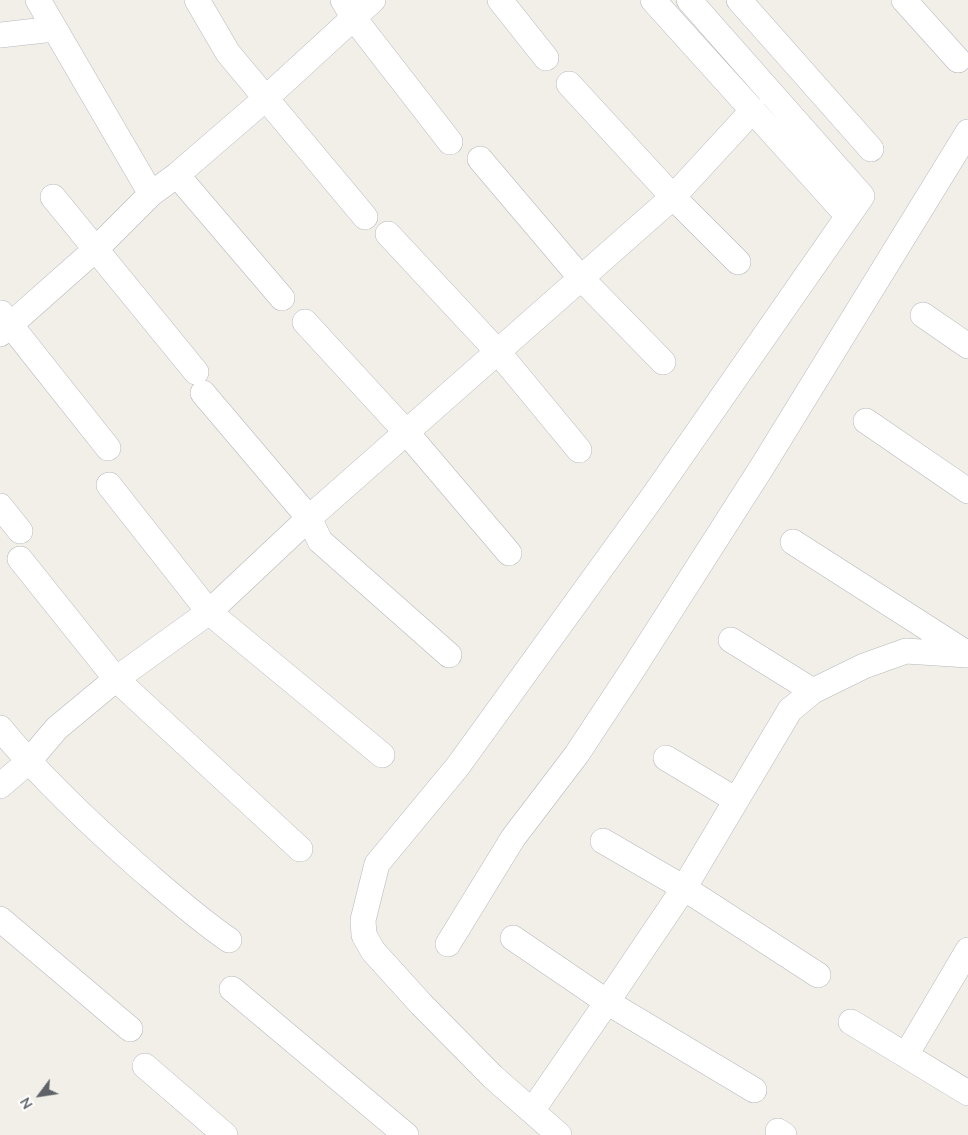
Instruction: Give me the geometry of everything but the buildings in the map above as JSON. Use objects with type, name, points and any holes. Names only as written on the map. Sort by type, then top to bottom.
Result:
[{"type":"street","points":[[38,0],[152,194]]},
{"type":"street","points":[[197,0],[228,53],[366,217]]},
{"type":"street","points":[[108,448],[4,323],[96,248],[152,194],[177,175],[265,99],[348,9],[373,0]]},
{"type":"street","points":[[500,0],[546,58]]},
{"type":"street","points":[[654,0],[848,216]]},
{"type":"street","points":[[555,1134],[493,1077],[421,1004],[373,951],[364,934],[363,920],[377,864],[458,766],[625,535],[862,196],[689,0]]},
{"type":"street","points":[[904,0],[958,60]]},
{"type":"street","points":[[752,4],[871,149]]},
{"type":"street","points":[[348,9],[450,142]]},
{"type":"street","points":[[0,35],[54,29]]},
{"type":"street","points":[[569,84],[673,197],[738,262]]},
{"type":"street","points":[[0,786],[28,762],[57,728],[116,678],[209,612],[309,518],[673,197],[753,110]]},
{"type":"street","points":[[448,944],[513,838],[577,754],[633,669],[767,458],[968,132]]},
{"type":"street","points":[[480,160],[580,278],[663,362]]},
{"type":"street","points":[[177,175],[282,298]]},
{"type":"street","points":[[53,197],[96,248],[199,383],[309,518],[320,541],[449,655]]},
{"type":"street","points":[[388,234],[498,352],[579,450]]},
{"type":"street","points":[[923,315],[968,346]]},
{"type":"street","points":[[305,322],[406,433],[509,553]]},
{"type":"street","points":[[866,421],[968,491]]},
{"type":"street","points":[[110,485],[209,612],[382,755]]},
{"type":"street","points":[[0,506],[20,531]]},
{"type":"street","points":[[793,542],[968,655]]},
{"type":"street","points":[[20,559],[116,678],[300,849]]},
{"type":"street","points":[[731,640],[813,691]]},
{"type":"street","points":[[532,1111],[684,888],[790,710],[813,691],[864,666],[906,651],[968,655]]},
{"type":"street","points":[[0,728],[28,762],[90,824],[182,905],[229,940]]},
{"type":"street","points":[[666,758],[736,800]]},
{"type":"street","points":[[603,841],[684,888],[818,975]]},
{"type":"street","points":[[0,919],[130,1029]]},
{"type":"street","points":[[513,938],[607,1002],[754,1090]]},
{"type":"street","points":[[906,1056],[968,950]]},
{"type":"street","points":[[232,989],[406,1135]]},
{"type":"street","points":[[851,1022],[968,1093]]},
{"type":"street","points":[[145,1066],[225,1135]]}]
